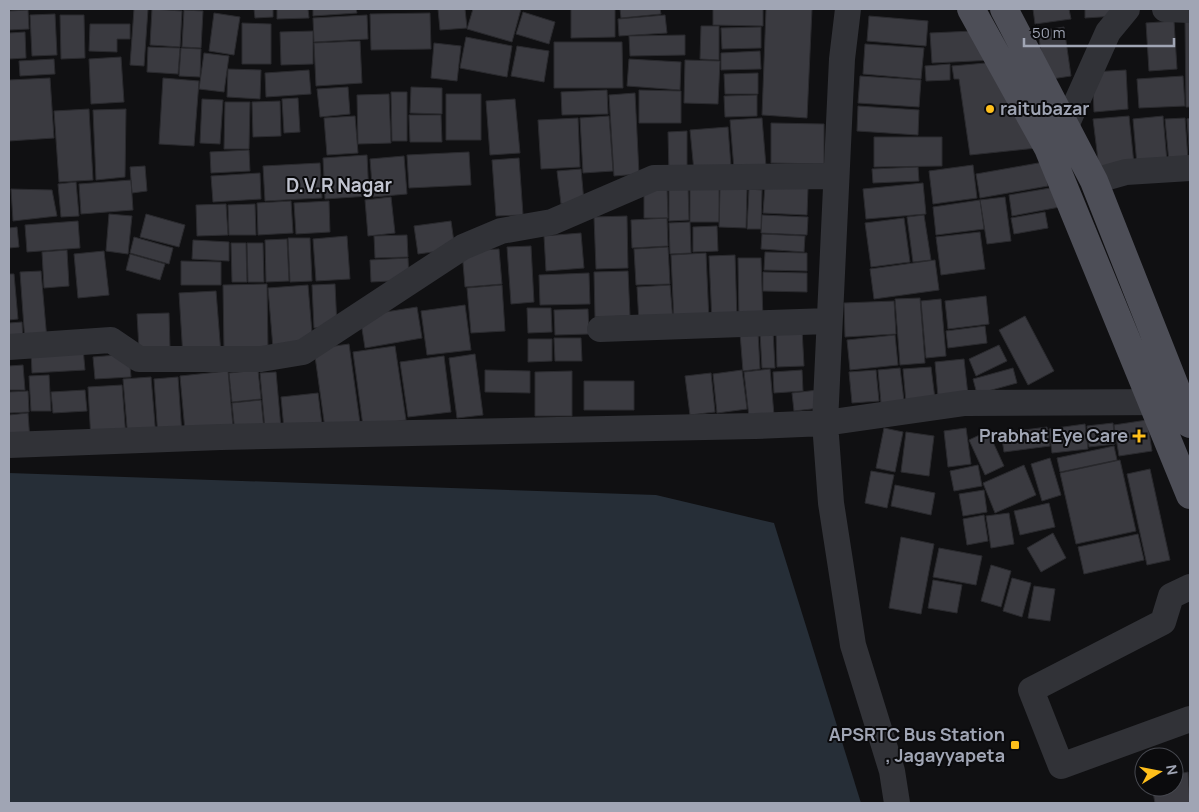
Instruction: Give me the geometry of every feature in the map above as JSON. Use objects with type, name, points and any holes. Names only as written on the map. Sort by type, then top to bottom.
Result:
[{"type":"main road","points":[[971,9],[1048,148],[1190,494]]},
{"type":"main road","points":[[1004,9],[1094,181],[1187,408]]},
{"type":"street","points":[[848,9],[842,59],[825,423],[831,503],[853,645],[892,771],[897,803]]},
{"type":"street","points":[[1065,128],[1108,32],[1128,9]]},
{"type":"street","points":[[1165,9],[1190,10]]},
{"type":"street","points":[[1094,181],[1126,172],[1190,168]]},
{"type":"street","points":[[9,347],[111,340],[139,359],[261,359],[303,352],[463,248],[501,230],[552,222],[654,178],[836,176]]},
{"type":"street","points":[[600,329],[830,321]]},
{"type":"street","points":[[9,445],[825,423],[964,403],[1153,402],[1187,408]]},
{"type":"street","points":[[1190,587],[1171,596],[1163,622],[1031,690],[1061,766],[1190,719]]},
{"type":"shaded area","points":[[9,473],[656,495],[774,523],[861,803],[9,803]]},
{"type":"building","points":[[134,9],[148,9],[144,66],[130,65]]},
{"type":"building","points":[[152,9],[182,11],[180,47],[150,45]]},
{"type":"building","points":[[254,9],[273,9],[273,17],[255,18]]},
{"type":"building","points":[[277,9],[308,9],[309,18],[277,19]]},
{"type":"building","points":[[313,9],[356,9],[357,13],[313,16]]},
{"type":"building","points":[[438,9],[465,9],[467,28],[440,30]]},
{"type":"building","points":[[473,9],[521,9],[512,42],[467,29]]},
{"type":"building","points":[[571,9],[615,9],[615,37],[571,38]]},
{"type":"building","points":[[620,9],[660,9],[661,14],[621,18]]},
{"type":"building","points":[[713,9],[763,9],[763,26],[713,25]]},
{"type":"building","points":[[766,9],[812,9],[807,118],[762,115]]},
{"type":"building","points":[[1033,9],[1069,9],[1071,19],[1035,24]]},
{"type":"building","points":[[1085,9],[1116,9],[1116,16],[1085,18]]},
{"type":"building","points":[[28,10],[29,29],[9,30],[9,11]]},
{"type":"building","points":[[184,10],[203,11],[201,48],[182,47]]},
{"type":"building","points":[[523,12],[555,22],[549,44],[516,34]]},
{"type":"building","points":[[214,13],[240,17],[234,55],[209,51]]},
{"type":"building","points":[[430,13],[431,49],[371,50],[370,14]]},
{"type":"building","points":[[55,14],[57,55],[32,56],[30,15]]},
{"type":"building","points":[[60,15],[84,15],[85,58],[61,59]]},
{"type":"building","points":[[367,15],[368,39],[314,42],[313,18]]},
{"type":"building","points":[[665,15],[667,33],[619,36],[618,19]]},
{"type":"building","points":[[869,16],[928,21],[926,46],[867,41]]},
{"type":"building","points":[[1185,19],[1190,19],[1190,107],[1186,107]]},
{"type":"building","points":[[1174,21],[1177,69],[1149,71],[1146,23]]},
{"type":"building","points":[[242,23],[271,24],[271,64],[242,64]]},
{"type":"building","points":[[90,24],[130,24],[130,39],[117,39],[117,52],[89,51]]},
{"type":"building","points":[[701,26],[719,26],[719,60],[700,59]]},
{"type":"building","points":[[761,27],[761,48],[722,49],[721,28]]},
{"type":"building","points":[[1064,27],[1071,76],[1045,80],[1038,31]]},
{"type":"building","points":[[313,31],[313,64],[281,65],[280,32]]},
{"type":"building","points":[[973,31],[995,60],[932,63],[930,33]]},
{"type":"building","points":[[25,32],[26,58],[9,59],[9,33]]},
{"type":"building","points":[[685,35],[685,55],[630,56],[629,36]]},
{"type":"building","points":[[466,37],[512,46],[507,77],[460,68]]},
{"type":"building","points":[[360,41],[362,83],[316,86],[314,43]]},
{"type":"building","points":[[554,42],[622,42],[623,88],[554,88]]},
{"type":"building","points":[[434,43],[461,46],[457,81],[431,78]]},
{"type":"building","points":[[865,44],[924,48],[921,79],[863,74]]},
{"type":"building","points":[[517,46],[549,51],[544,82],[511,76]]},
{"type":"building","points":[[148,47],[180,48],[178,74],[147,72]]},
{"type":"building","points":[[181,48],[201,49],[200,77],[179,76]]},
{"type":"building","points":[[760,51],[761,69],[721,70],[721,53]]},
{"type":"building","points":[[204,53],[229,56],[224,92],[199,89]]},
{"type":"building","points":[[121,57],[124,102],[91,104],[89,59]]},
{"type":"building","points":[[54,59],[55,74],[20,76],[19,61]]},
{"type":"building","points":[[629,59],[681,62],[680,90],[627,86]]},
{"type":"building","points":[[685,60],[720,61],[718,104],[684,103]]},
{"type":"building","points":[[997,62],[1037,148],[970,155],[959,79],[954,79],[952,66]]},
{"type":"building","points":[[950,64],[950,80],[926,81],[925,66]]},
{"type":"building","points":[[228,69],[261,70],[260,99],[227,97]]},
{"type":"building","points":[[309,70],[311,94],[266,97],[265,73]]},
{"type":"building","points":[[1126,70],[1128,109],[1094,112],[1092,72]]},
{"type":"building","points":[[758,73],[758,94],[725,94],[724,74]]},
{"type":"building","points":[[860,76],[921,80],[919,107],[858,103]]},
{"type":"building","points":[[1183,76],[1185,106],[1139,108],[1137,79]]},
{"type":"building","points":[[50,78],[54,138],[9,141],[9,80]]},
{"type":"building","points":[[163,78],[199,81],[194,146],[159,144]]},
{"type":"building","points":[[348,87],[350,114],[320,117],[317,89]]},
{"type":"building","points":[[411,87],[442,88],[442,114],[410,113]]},
{"type":"building","points":[[607,90],[608,114],[562,115],[561,92]]},
{"type":"building","points":[[639,90],[681,91],[681,123],[639,123]]},
{"type":"building","points":[[391,92],[407,92],[407,141],[392,141]]},
{"type":"building","points":[[635,93],[639,174],[614,176],[609,95]]},
{"type":"building","points":[[389,94],[391,143],[358,144],[357,95]]},
{"type":"building","points":[[446,94],[481,94],[481,140],[446,140]]},
{"type":"building","points":[[757,95],[757,116],[725,117],[724,96]]},
{"type":"building","points":[[298,98],[300,132],[284,133],[282,99]]},
{"type":"building","points":[[202,99],[223,100],[220,144],[200,143]]},
{"type":"building","points":[[515,99],[520,153],[490,155],[486,101]]},
{"type":"building","points":[[280,101],[281,136],[253,137],[252,102]]},
{"type":"building","points":[[225,102],[250,102],[249,149],[224,149]]},
{"type":"building","points":[[858,106],[919,110],[918,135],[857,131]]},
{"type":"building","points":[[89,109],[93,180],[59,182],[54,111]]},
{"type":"building","points":[[126,109],[125,177],[96,180],[93,110]]},
{"type":"building","points":[[409,115],[441,115],[442,142],[410,142]]},
{"type":"building","points":[[355,116],[358,153],[327,155],[324,118]]},
{"type":"building","points":[[609,116],[613,171],[583,173],[580,118]]},
{"type":"building","points":[[1129,116],[1134,164],[1099,168],[1093,119]]},
{"type":"building","points":[[1163,116],[1167,162],[1137,165],[1133,119]]},
{"type":"building","points":[[578,118],[580,167],[541,169],[538,120]]},
{"type":"building","points":[[762,118],[766,166],[734,169],[730,120]]},
{"type":"building","points":[[1185,118],[1188,160],[1169,162],[1165,119]]},
{"type":"building","points":[[1190,118],[1190,159],[1187,119]]},
{"type":"building","points":[[771,123],[824,124],[824,164],[771,163]]},
{"type":"building","points":[[728,127],[731,167],[694,171],[690,130]]},
{"type":"building","points":[[687,131],[687,173],[669,173],[668,132]]},
{"type":"building","points":[[874,137],[942,137],[942,166],[874,167]]},
{"type":"building","points":[[249,150],[250,171],[211,173],[210,152]]},
{"type":"building","points":[[469,152],[471,185],[409,188],[407,155]]},
{"type":"building","points":[[367,155],[369,196],[325,199],[323,158]]},
{"type":"building","points":[[404,156],[407,194],[373,197],[370,159]]},
{"type":"building","points":[[519,158],[523,215],[496,216],[492,160]]},
{"type":"building","points":[[1044,162],[1048,186],[980,198],[976,174]]},
{"type":"building","points":[[320,163],[322,198],[265,201],[263,166]]},
{"type":"building","points":[[973,165],[977,198],[933,204],[929,171]]},
{"type":"building","points":[[145,166],[147,191],[132,193],[130,167]]},
{"type":"building","points":[[918,167],[919,181],[873,183],[872,169]]},
{"type":"building","points":[[581,169],[584,202],[561,204],[557,171]]},
{"type":"building","points":[[260,173],[261,199],[213,202],[211,176]]},
{"type":"building","points":[[131,180],[133,210],[81,214],[79,184]]},
{"type":"building","points":[[76,182],[79,216],[61,217],[58,184]]},
{"type":"building","points":[[923,183],[926,214],[866,219],[863,189]]},
{"type":"building","points":[[688,185],[689,220],[669,221],[669,186]]},
{"type":"building","points":[[690,185],[719,185],[719,222],[690,222]]},
{"type":"building","points":[[765,186],[808,188],[807,215],[763,213]]},
{"type":"building","points":[[644,187],[667,187],[668,218],[644,218]]},
{"type":"building","points":[[1056,187],[1060,207],[1012,216],[1009,195]]},
{"type":"building","points":[[11,189],[52,190],[57,216],[13,221]]},
{"type":"building","points":[[720,189],[747,189],[746,228],[719,227]]},
{"type":"building","points":[[749,189],[762,190],[761,229],[747,229]]},
{"type":"building","points":[[391,197],[395,233],[368,236],[365,200]]},
{"type":"building","points":[[1005,197],[1011,241],[987,244],[980,200]]},
{"type":"building","points":[[980,200],[984,229],[936,235],[933,207]]},
{"type":"building","points":[[291,201],[293,233],[258,235],[257,203]]},
{"type":"building","points":[[329,201],[330,232],[296,234],[294,203]]},
{"type":"building","points":[[226,204],[228,235],[197,236],[196,205]]},
{"type":"building","points":[[255,204],[256,235],[229,235],[228,205]]},
{"type":"building","points":[[1045,212],[1048,228],[1014,234],[1011,218]]},
{"type":"building","points":[[109,214],[132,216],[128,254],[106,251]]},
{"type":"building","points":[[146,214],[185,225],[179,247],[140,237]]},
{"type":"building","points":[[762,215],[808,217],[807,235],[761,233]]},
{"type":"building","points":[[924,215],[931,260],[913,262],[907,217]]},
{"type":"building","points":[[627,216],[628,268],[596,269],[594,217]]},
{"type":"building","points":[[667,218],[668,246],[632,248],[631,220]]},
{"type":"building","points":[[904,218],[910,262],[871,267],[865,223]]},
{"type":"building","points":[[78,221],[80,248],[27,252],[25,225]]},
{"type":"building","points":[[451,221],[455,249],[418,254],[414,226]]},
{"type":"building","points":[[690,222],[691,253],[670,254],[669,223]]},
{"type":"building","points":[[717,226],[718,251],[693,252],[693,227]]},
{"type":"building","points":[[17,227],[19,247],[9,248],[9,228]]},
{"type":"building","points":[[980,232],[985,269],[941,275],[936,237]]},
{"type":"building","points":[[581,233],[584,268],[546,271],[544,236]]},
{"type":"building","points":[[762,234],[805,236],[804,252],[761,249]]},
{"type":"building","points":[[407,235],[408,257],[375,258],[374,236]]},
{"type":"building","points":[[347,236],[350,279],[316,281],[313,239]]},
{"type":"building","points":[[134,237],[173,248],[169,264],[130,253]]},
{"type":"building","points":[[288,238],[310,238],[312,281],[290,282]]},
{"type":"building","points":[[287,239],[289,281],[266,282],[265,240]]},
{"type":"building","points":[[193,240],[229,242],[229,261],[192,259]]},
{"type":"building","points":[[231,243],[246,243],[247,282],[232,282]]},
{"type":"building","points":[[247,243],[263,243],[264,282],[248,282]]},
{"type":"building","points":[[531,246],[534,302],[511,304],[507,247]]},
{"type":"building","points":[[668,247],[670,284],[636,285],[634,249]]},
{"type":"building","points":[[499,249],[502,284],[465,287],[462,251]]},
{"type":"building","points":[[67,250],[69,286],[44,288],[42,252]]},
{"type":"building","points":[[104,251],[109,295],[78,298],[74,254]]},
{"type":"building","points":[[765,252],[807,253],[807,271],[764,270]]},
{"type":"building","points":[[706,253],[709,321],[674,322],[671,255]]},
{"type":"building","points":[[130,254],[165,264],[160,280],[126,270]]},
{"type":"building","points":[[735,255],[737,320],[712,321],[709,256]]},
{"type":"building","points":[[408,258],[409,280],[371,282],[370,260]]},
{"type":"building","points":[[738,258],[761,258],[763,319],[739,320]]},
{"type":"building","points":[[935,260],[939,290],[874,299],[870,269]]},
{"type":"building","points":[[181,261],[221,262],[221,285],[181,285]]},
{"type":"building","points":[[41,271],[47,340],[25,342],[20,272]]},
{"type":"building","points":[[628,271],[630,316],[595,317],[594,272]]},
{"type":"building","points":[[763,272],[807,273],[807,292],[763,291]]},
{"type":"building","points":[[589,273],[590,304],[540,305],[539,275]]},
{"type":"building","points":[[9,274],[14,274],[18,319],[9,320]]},
{"type":"building","points":[[267,284],[268,350],[224,351],[223,285]]},
{"type":"building","points":[[335,284],[337,327],[314,328],[312,285]]},
{"type":"building","points":[[308,285],[313,345],[273,348],[268,288]]},
{"type":"building","points":[[502,285],[505,331],[471,333],[467,288]]},
{"type":"building","points":[[670,285],[673,321],[639,323],[637,287]]},
{"type":"building","points":[[216,291],[221,354],[183,357],[179,293]]},
{"type":"building","points":[[986,296],[989,324],[948,329],[945,301]]},
{"type":"building","points":[[920,298],[925,363],[900,365],[895,299]]},
{"type":"building","points":[[941,299],[946,356],[926,358],[921,301]]},
{"type":"building","points":[[894,301],[896,334],[845,337],[844,303]]},
{"type":"building","points":[[465,305],[471,350],[427,355],[421,311]]},
{"type":"building","points":[[417,307],[422,338],[365,348],[360,316]]},
{"type":"building","points":[[527,308],[551,308],[552,332],[528,333]]},
{"type":"building","points":[[588,309],[589,334],[555,335],[554,310]]},
{"type":"building","points":[[169,313],[170,348],[139,349],[137,314]]},
{"type":"building","points":[[1025,316],[1054,371],[1028,385],[999,330]]},
{"type":"building","points":[[22,322],[23,342],[9,343],[9,323]]},
{"type":"building","points":[[985,326],[987,343],[948,348],[946,331]]},
{"type":"building","points":[[802,329],[804,366],[777,367],[776,331]]},
{"type":"building","points":[[773,331],[775,368],[762,368],[760,332]]},
{"type":"building","points":[[758,332],[760,369],[743,371],[740,333]]},
{"type":"building","points":[[895,335],[898,365],[850,370],[847,340]]},
{"type":"building","points":[[554,338],[581,338],[582,361],[555,361]]},
{"type":"building","points":[[528,339],[552,339],[552,361],[528,362]]},
{"type":"building","points":[[349,344],[360,423],[325,428],[314,349]]},
{"type":"building","points":[[999,345],[1007,361],[976,376],[969,359]]},
{"type":"building","points":[[395,346],[406,420],[363,426],[353,352]]},
{"type":"building","points":[[83,348],[85,370],[32,373],[31,351]]},
{"type":"building","points":[[129,354],[131,377],[95,379],[93,357]]},
{"type":"building","points":[[475,354],[483,415],[457,418],[449,358]]},
{"type":"building","points":[[444,356],[451,412],[408,417],[400,362]]},
{"type":"building","points":[[964,359],[968,395],[938,397],[935,362]]},
{"type":"building","points":[[23,365],[25,390],[9,390],[9,366]]},
{"type":"building","points":[[931,367],[935,399],[906,402],[903,369]]},
{"type":"building","points":[[900,368],[904,401],[881,403],[878,370]]},
{"type":"building","points":[[1013,368],[1017,383],[977,394],[973,379]]},
{"type":"building","points":[[770,369],[774,415],[749,417],[744,372]]},
{"type":"building","points":[[258,370],[261,399],[232,402],[229,373]]},
{"type":"building","points":[[485,370],[530,371],[530,393],[485,392]]},
{"type":"building","points":[[742,370],[747,409],[717,413],[713,374]]},
{"type":"building","points":[[802,370],[803,391],[774,393],[773,372]]},
{"type":"building","points":[[876,370],[879,401],[852,403],[849,372]]},
{"type":"building","points":[[228,371],[233,427],[185,431],[180,376]]},
{"type":"building","points":[[572,371],[572,416],[535,416],[535,372]]},
{"type":"building","points":[[276,372],[281,428],[265,429],[260,373]]},
{"type":"building","points":[[711,373],[715,412],[690,415],[685,376]]},
{"type":"building","points":[[49,375],[51,411],[31,411],[29,376]]},
{"type":"building","points":[[151,377],[156,437],[128,439],[123,379]]},
{"type":"building","points":[[178,377],[182,435],[158,437],[154,379]]},
{"type":"building","points":[[584,381],[634,381],[634,410],[584,410]]},
{"type":"building","points":[[122,385],[126,438],[91,441],[88,387]]},
{"type":"building","points":[[85,390],[87,411],[53,413],[51,392]]},
{"type":"building","points":[[818,390],[820,408],[794,411],[792,393]]},
{"type":"building","points":[[28,391],[29,412],[9,413],[9,392]]},
{"type":"building","points":[[318,393],[322,425],[284,429],[281,397]]},
{"type":"building","points":[[261,400],[264,430],[235,433],[232,403]]},
{"type":"building","points":[[28,413],[30,441],[9,443],[9,415]]},
{"type":"building","points":[[1147,420],[1152,451],[1119,456],[1114,425]]},
{"type":"building","points":[[1113,423],[1115,444],[1089,447],[1087,426]]},
{"type":"building","points":[[1085,424],[1088,449],[1052,453],[1049,429]]},
{"type":"building","points":[[1047,427],[1050,446],[1004,452],[1001,433]]},
{"type":"building","points":[[884,428],[903,432],[895,472],[876,468]]},
{"type":"building","points":[[966,428],[971,464],[948,467],[944,431]]},
{"type":"building","points":[[988,431],[1004,466],[985,475],[969,440]]},
{"type":"building","points":[[906,432],[934,436],[929,476],[901,472]]},
{"type":"building","points":[[1114,446],[1117,460],[1060,472],[1057,458]]},
{"type":"building","points":[[1050,458],[1061,495],[1042,501],[1031,464]]},
{"type":"building","points":[[1120,460],[1136,531],[1076,544],[1060,473]]},
{"type":"building","points":[[978,465],[982,486],[954,491],[950,471]]},
{"type":"building","points":[[1024,465],[1036,495],[995,513],[983,483]]},
{"type":"building","points":[[1150,469],[1170,560],[1147,565],[1127,474]]},
{"type":"building","points":[[871,471],[894,475],[887,508],[865,503]]},
{"type":"building","points":[[895,485],[935,493],[931,515],[891,506]]},
{"type":"building","points":[[984,490],[987,512],[963,516],[959,494]]},
{"type":"building","points":[[1049,503],[1055,527],[1020,535],[1014,511]]},
{"type":"building","points":[[1009,513],[1014,544],[991,548],[986,516]]},
{"type":"building","points":[[984,515],[988,541],[967,545],[963,519]]},
{"type":"building","points":[[1053,533],[1066,558],[1041,572],[1027,548]]},
{"type":"building","points":[[1138,534],[1144,560],[1084,574],[1078,547]]},
{"type":"building","points":[[901,537],[934,544],[921,614],[889,608]]},
{"type":"building","points":[[939,548],[982,556],[976,585],[933,577]]},
{"type":"building","points":[[991,565],[1011,571],[1001,607],[981,601]]},
{"type":"building","points":[[1012,578],[1031,583],[1022,617],[1003,611]]},
{"type":"building","points":[[933,580],[962,585],[957,613],[928,608]]},
{"type":"building","points":[[1034,586],[1055,589],[1050,621],[1028,618]]},
{"type":"building","points":[[1188,772],[1190,803],[1155,803],[1154,797],[1184,797],[1184,773]]},
{"type":"place","name":"raitubazar","points":[[990,109]]},
{"type":"place","name":"Prabhat Eye Care","points":[[1139,436]]},
{"type":"place","name":"APSRTC Bus Station , Jagayyapeta","points":[[1015,745]]},
{"type":"district","name":"D.V.R Nagar","points":[[339,185]]}]
